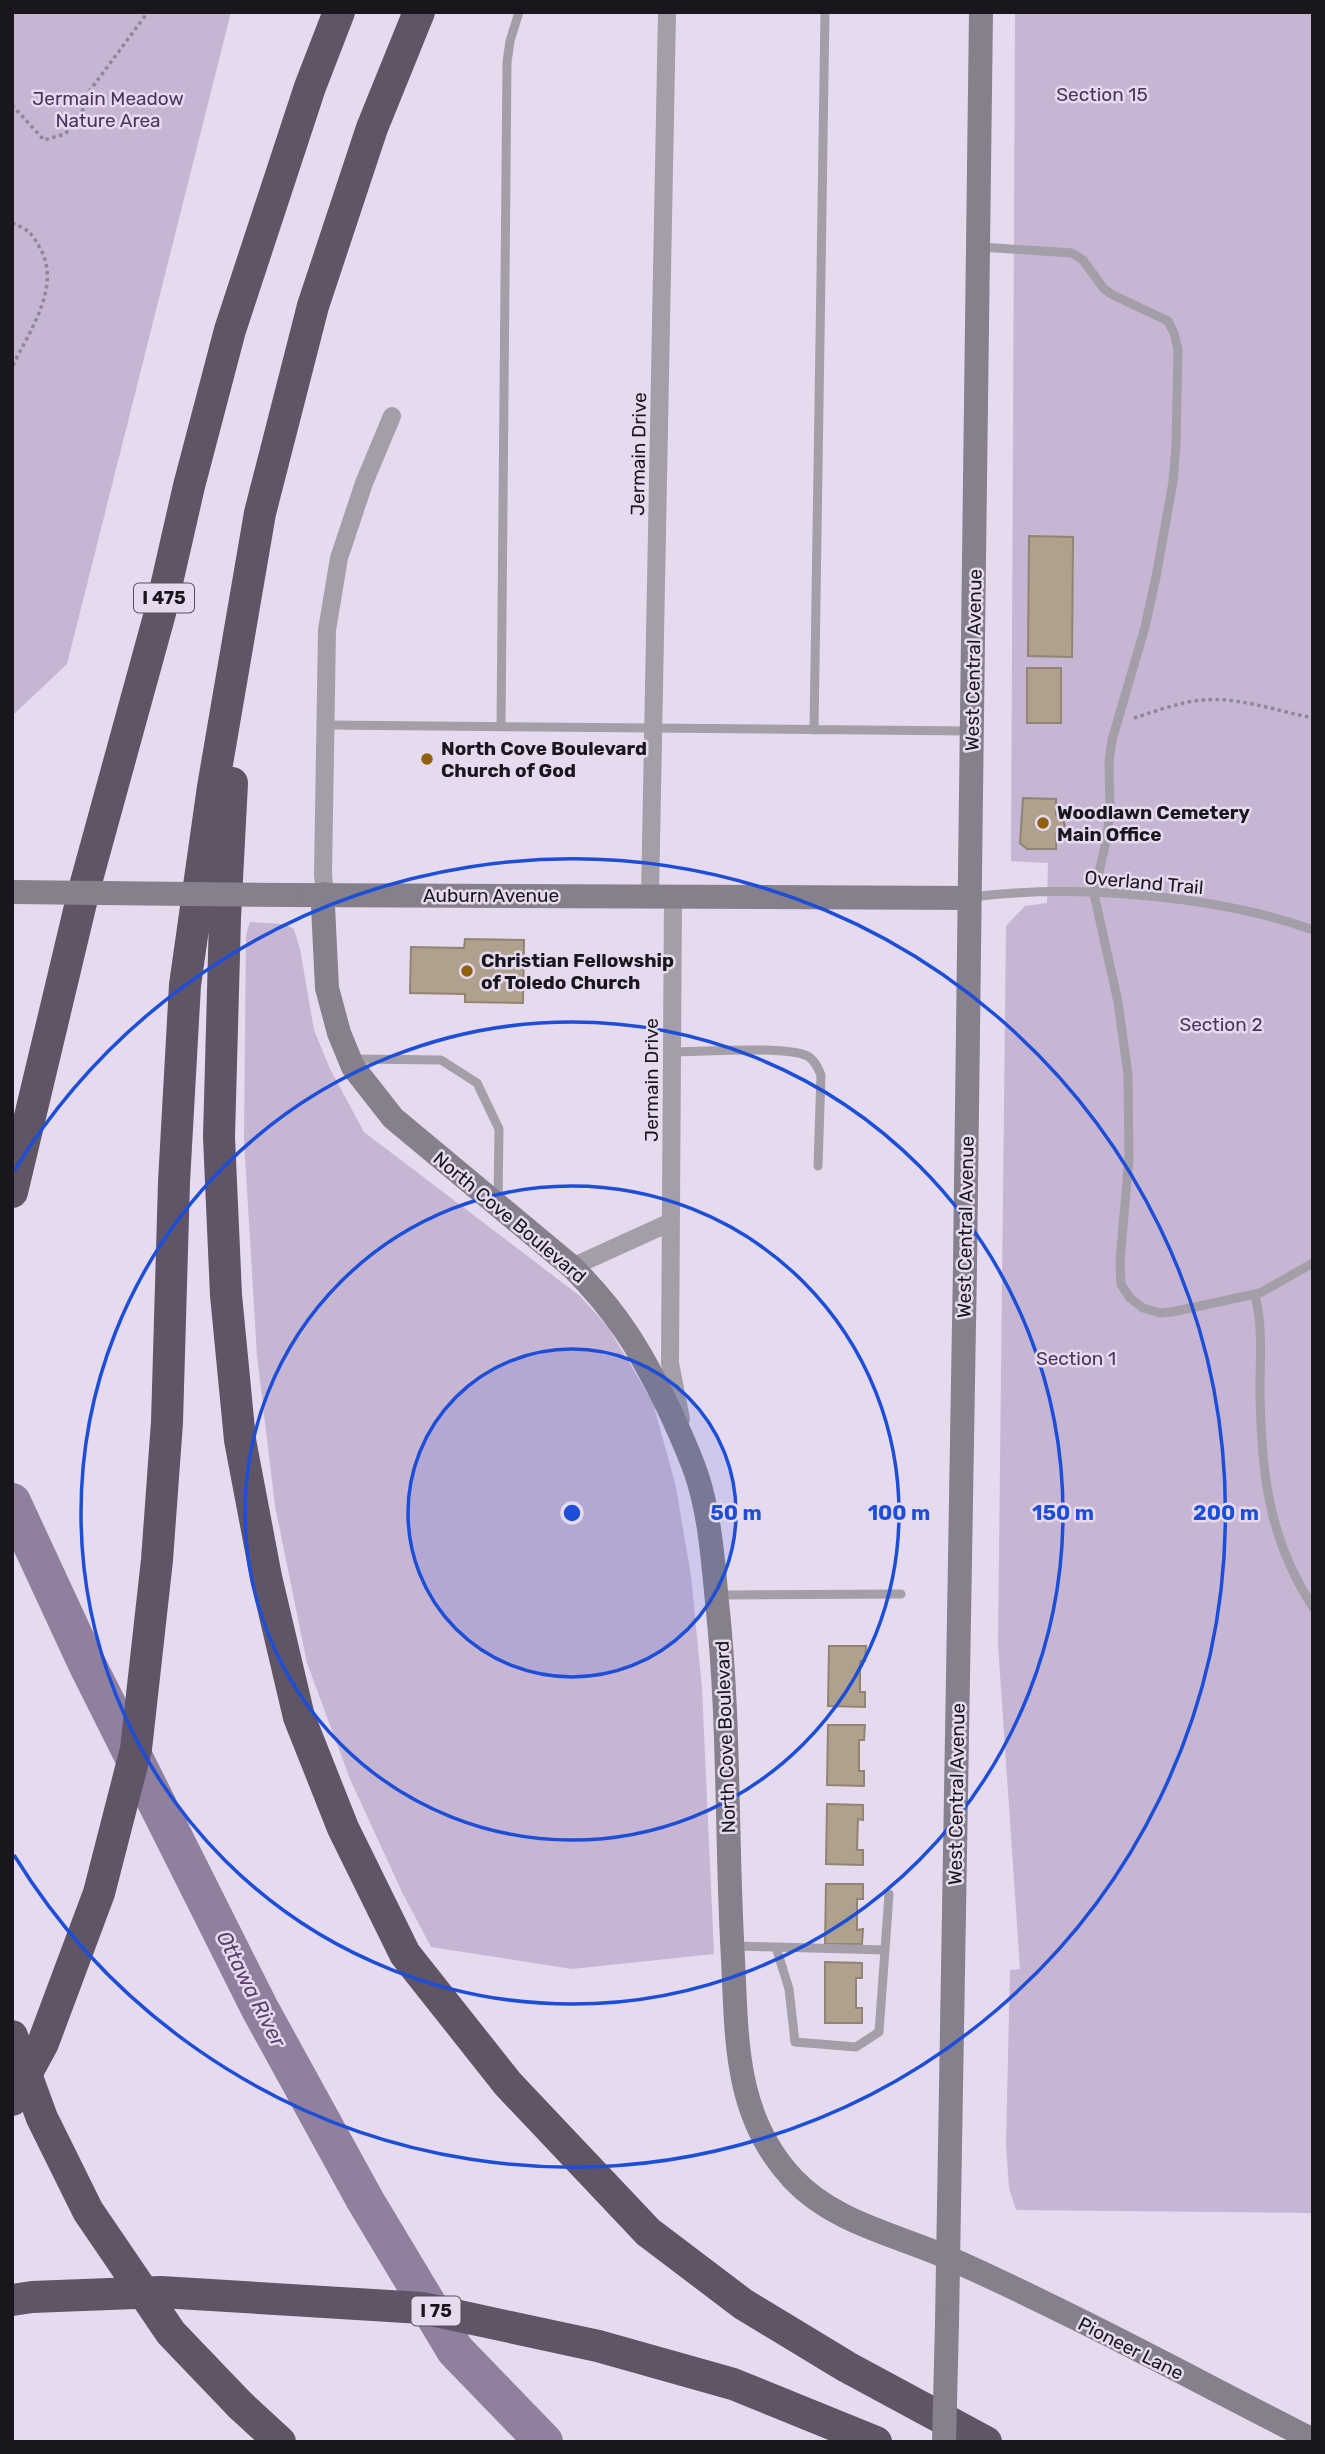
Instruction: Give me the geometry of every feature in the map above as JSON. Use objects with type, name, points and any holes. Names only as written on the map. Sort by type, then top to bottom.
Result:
[{"type":"highway","name":"I 475","points":[[12,1192],[84,890],[160,613],[189,486],[230,330],[310,87],[339,12]]},
{"type":"highway","points":[[12,2100],[43,2043],[99,1893],[136,1749],[157,1560],[167,1422],[174,1182],[185,985],[213,787],[260,513],[313,306],[372,128],[419,12]]},
{"type":"highway","points":[[241,617],[225,918],[219,1123],[226,1295],[240,1440],[266,1577],[299,1717],[343,1828],[405,1954],[508,2084],[648,2232],[743,2304],[846,2367],[986,2442]]},
{"type":"highway","points":[[12,2036],[42,2118],[88,2211],[171,2333],[240,2405],[280,2442]]},
{"type":"highway","name":"I 75","points":[[22,2298],[162,2292],[422,2308],[598,2346],[733,2384],[876,2442]]},
{"type":"street","name":"Jermain Drive","points":[[667,12],[653,729],[672,1052],[670,1363],[686,1447]]},
{"type":"street","name":"West Central Avenue","points":[[944,2442],[970,898],[981,12]]},
{"type":"street","name":"North Cove Boulevard","points":[[392,416],[364,483],[339,558],[327,630],[323,906],[327,988],[339,1033],[353,1067],[393,1118],[572,1267],[622,1322],[649,1367],[699,1482],[710,1541],[725,1677],[732,1946],[738,2060],[750,2111],[767,2146],[799,2185],[844,2216],[948,2258]]},
{"type":"street","name":"Auburn Avenue","points":[[12,892],[970,898]]},
{"type":"street","points":[[572,1267],[671,1222]]},
{"type":"street","name":"Pioneer Lane","points":[[948,2258],[1068,2315],[1313,2440]]},
{"type":"lane","points":[[501,727],[507,62],[519,12]]},
{"type":"lane","points":[[814,730],[825,12]]},
{"type":"lane","points":[[978,247],[1072,253],[1091,268],[1104,289],[1135,307],[1168,321],[1174,333],[1178,360],[1173,482],[1145,627],[1116,723],[1109,762],[1110,809],[1107,837],[1094,894],[1118,1002],[1128,1075],[1129,1158],[1120,1261],[1121,1284],[1136,1304],[1160,1313],[1198,1308],[1255,1295],[1313,1263]]},
{"type":"lane","points":[[327,725],[972,731]]},
{"type":"lane","name":"Overland Trail","points":[[970,898],[1004,893],[1147,897],[1231,908],[1313,930]]},
{"type":"lane","points":[[672,1052],[776,1050],[797,1052],[809,1057],[817,1065],[821,1075],[818,1166]]},
{"type":"lane","points":[[350,1059],[442,1060],[477,1083],[499,1129],[498,1205]]},
{"type":"lane","points":[[1255,1295],[1260,1320],[1260,1424],[1267,1494],[1282,1546],[1313,1607]]},
{"type":"lane","points":[[717,1595],[901,1594]]},
{"type":"lane","points":[[776,1947],[789,1989],[795,2042],[856,2047],[879,2032],[889,1894]]},
{"type":"lane","points":[[732,1946],[886,1950]]},
{"type":"path","points":[[12,105],[44,140],[65,134],[80,118],[89,93],[148,12]]},
{"type":"path","points":[[12,223],[29,230],[44,255],[48,274],[43,302],[12,367]]},
{"type":"path","points":[[1116,723],[1179,704],[1216,700],[1250,704],[1313,718]]},
{"type":"green space","name":"Jermain Meadow Nature Area","points":[[12,12],[231,12],[67,664],[12,716]]},
{"type":"green space","points":[[1015,12],[1313,12],[1313,2213],[1016,2210],[1009,2188],[1006,2144],[1010,1970],[1020,1969],[998,1644],[1006,926],[1025,906],[1047,903],[1048,863],[1011,861]]},
{"type":"green space","points":[[250,922],[284,924],[294,929],[314,1030],[330,1069],[364,1132],[580,1296],[608,1327],[653,1403],[676,1487],[691,1576],[702,1688],[714,1954],[572,1969],[431,1947],[402,1892],[350,1779],[307,1663],[275,1506],[257,1356],[244,1140],[246,935]]},
{"type":"building","points":[[1029,536],[1073,537],[1072,657],[1028,656]]},
{"type":"building","points":[[1027,668],[1061,668],[1061,723],[1027,723]]},
{"type":"building","name":"Woodlawn Cemetery Main Office","points":[[1023,798],[1056,799],[1056,815],[1062,818],[1065,825],[1056,834],[1056,849],[1027,849],[1020,843]]},
{"type":"building","name":"Christian Fellowship of Toledo Church","points":[[465,939],[524,940],[523,1003],[465,1002],[465,994],[410,993],[411,947],[464,948]]},
{"type":"building","points":[[829,1646],[866,1646],[865,1661],[860,1661],[860,1692],[865,1692],[865,1707],[828,1706]]},
{"type":"building","points":[[828,1725],[865,1725],[864,1740],[859,1740],[859,1771],[864,1771],[864,1786],[827,1785]]},
{"type":"building","points":[[827,1804],[863,1805],[863,1820],[858,1819],[857,1850],[863,1850],[863,1865],[826,1864]]},
{"type":"building","points":[[826,1884],[863,1884],[863,1899],[857,1899],[857,1930],[863,1929],[862,1944],[825,1944]]},
{"type":"building","points":[[825,1962],[862,1963],[862,1978],[856,1978],[856,2008],[862,2008],[862,2023],[825,2023]]},
{"type":"waterway","name":"Ottawa River","points":[[12,1502],[88,1666],[260,2009],[365,2200],[455,2350],[544,2442]]},
{"type":"place","name":"North Cove Boulevard Church of God","points":[[427,759]]},
{"type":"place","name":"Woodlawn Cemetery Main Office","points":[[1043,823]]},
{"type":"place","name":"Christian Fellowship of Toledo Church","points":[[467,971]]},
{"type":"park label","name":"Section 15","points":[[1102,94]]},
{"type":"park label","name":"Section 2","points":[[1221,1024]]},
{"type":"park label","name":"Section 1","points":[[1076,1358]]}]
